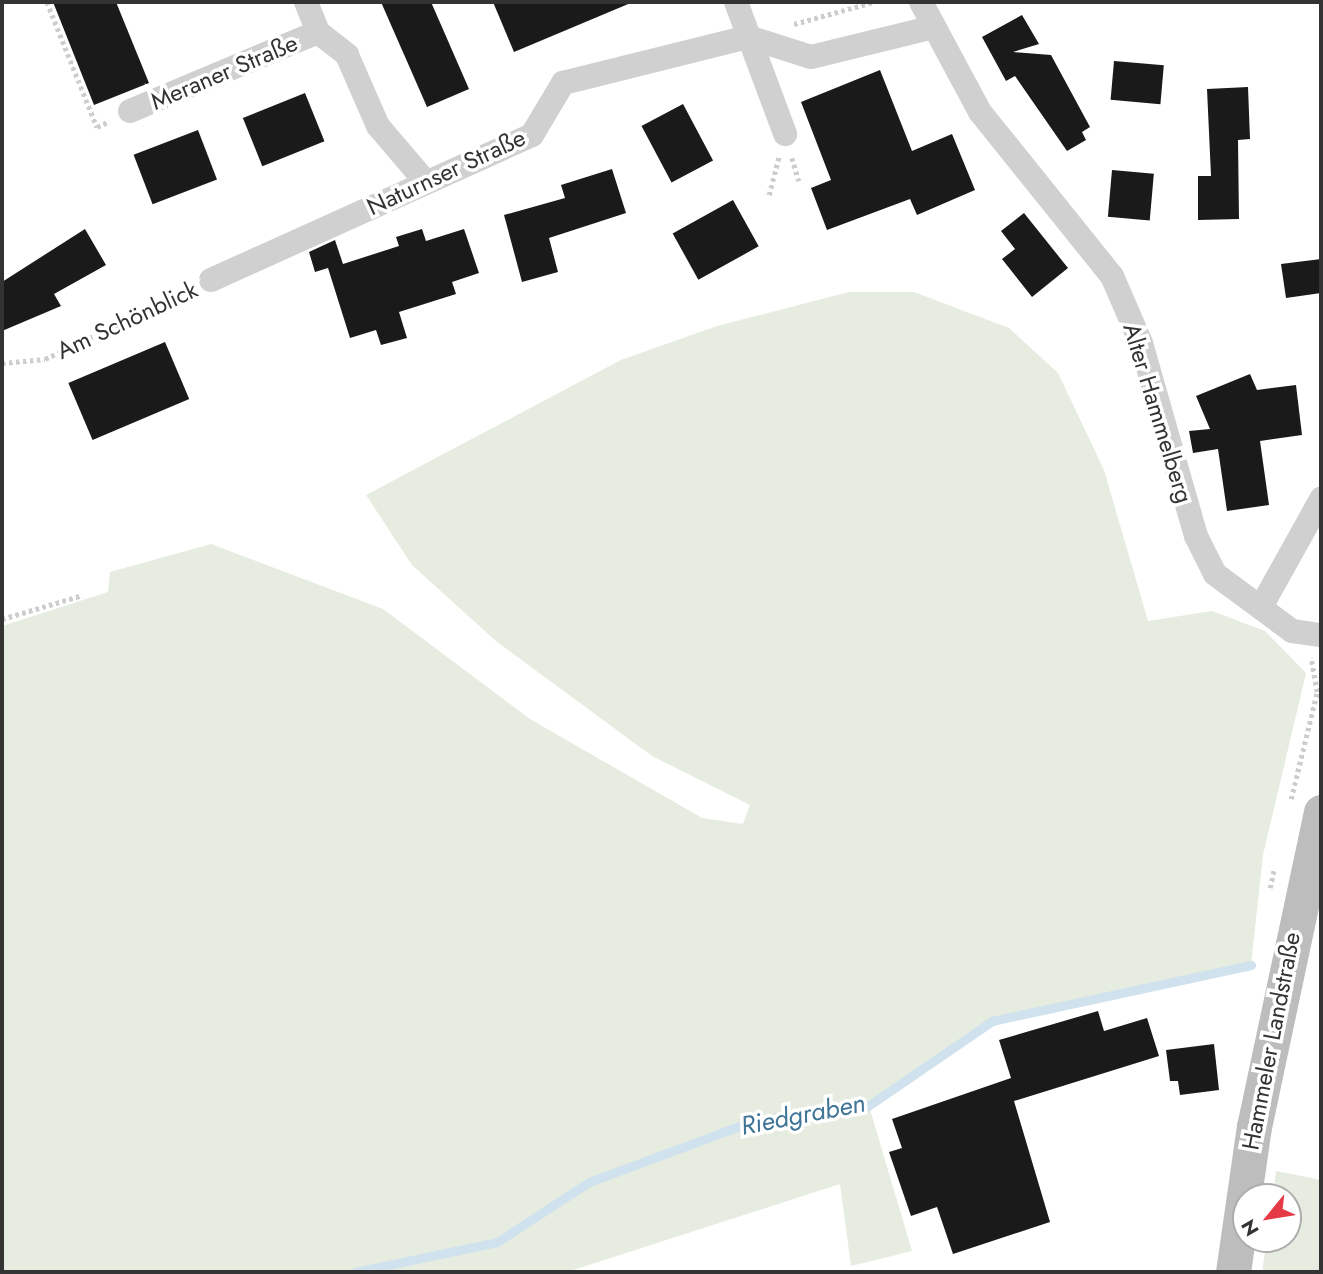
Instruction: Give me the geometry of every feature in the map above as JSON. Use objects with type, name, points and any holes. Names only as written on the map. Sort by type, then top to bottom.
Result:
[{"type":"main road","name":"Hammeler Landstraße","points":[[1233,1272],[1256,1113],[1321,812]]},
{"type":"street","name":"Meraner Straße","points":[[306,2],[318,32],[347,55],[378,126],[425,181]]},
{"type":"street","points":[[736,2],[748,37],[782,110],[785,134]]},
{"type":"street","name":"Alter Hammelberg","points":[[921,2],[980,112],[1112,276],[1141,343],[1196,536],[1215,574],[1292,631],[1321,635]]},
{"type":"street","points":[[748,37],[811,57],[933,27]]},
{"type":"street","name":"Meraner Straße","points":[[130,111],[318,32]]},
{"type":"street","name":"Naturnser Straße","points":[[211,281],[425,181],[532,135],[563,83],[748,37]]},
{"type":"street","points":[[1261,607],[1321,499]]},
{"type":"path","points":[[47,2],[97,127],[130,111]]},
{"type":"path","points":[[748,37],[874,2]]},
{"type":"path","name":"Am Schönblick","points":[[2,363],[46,359],[211,281]]},
{"type":"path","points":[[2,618],[83,595]]},
{"type":"shaded area","points":[[849,292],[914,292],[1009,328],[1058,373],[1104,470],[1148,621],[1212,611],[1265,631],[1306,673],[1263,855],[1251,965],[992,1021],[869,1106],[912,1251],[851,1266],[840,1184],[567,1272],[2,1272],[2,626],[108,592],[110,572],[211,544],[383,609],[530,719],[702,818],[743,824],[750,805],[652,756],[497,642],[412,565],[366,495],[621,360],[717,326]]},
{"type":"shaded area","points":[[1276,1171],[1321,1180],[1321,1272],[1262,1272],[1265,1253],[1302,1253],[1302,1183],[1275,1183]]},
{"type":"building","points":[[53,2],[116,2],[149,83],[94,105]]},
{"type":"building","points":[[381,2],[431,2],[469,89],[427,107]]},
{"type":"building","points":[[493,2],[633,2],[514,52]]},
{"type":"building","points":[[1022,15],[1039,44],[1013,52],[1051,55],[1090,127],[1082,132],[1086,140],[1067,151],[1015,76],[1006,81],[982,37]]},
{"type":"building","points":[[1114,61],[1164,65],[1160,104],[1111,100]]},
{"type":"building","points":[[880,70],[912,151],[952,134],[975,190],[917,215],[910,199],[827,230],[811,188],[831,180],[801,102]]},
{"type":"building","points":[[1248,87],[1250,139],[1238,140],[1239,219],[1198,220],[1198,176],[1211,176],[1207,89]]},
{"type":"building","points":[[305,93],[324,141],[262,166],[243,118]]},
{"type":"building","points":[[683,104],[713,161],[672,183],[642,126]]},
{"type":"building","points":[[198,130],[217,179],[153,204],[134,155]]},
{"type":"building","points":[[612,169],[626,213],[549,238],[558,272],[522,282],[504,215],[565,198],[561,185]]},
{"type":"building","points":[[1112,170],[1154,174],[1150,220],[1108,217]]},
{"type":"building","points":[[733,200],[759,246],[698,280],[673,233]]},
{"type":"building","points":[[1024,213],[1068,268],[1032,297],[1002,259],[1015,249],[1001,231]]},
{"type":"building","points":[[85,229],[106,265],[54,294],[61,306],[2,331],[2,282]]},
{"type":"building","points":[[422,229],[426,241],[464,229],[479,273],[452,282],[456,294],[399,312],[407,338],[381,345],[376,330],[350,338],[328,268],[315,272],[309,252],[335,240],[343,264],[399,246],[396,237]]},
{"type":"building","points":[[1321,259],[1321,293],[1286,298],[1281,264]]},
{"type":"building","points":[[165,342],[189,399],[93,440],[68,383]]},
{"type":"building","points":[[1250,374],[1257,390],[1296,385],[1302,435],[1260,441],[1269,505],[1227,511],[1218,449],[1193,453],[1189,431],[1210,429],[1196,396]]},
{"type":"building","points":[[1098,1011],[1104,1031],[1147,1018],[1159,1056],[1014,1101],[1050,1222],[953,1254],[937,1207],[911,1216],[889,1152],[902,1148],[892,1119],[1011,1078],[999,1040]]},
{"type":"building","points":[[1214,1044],[1219,1090],[1180,1095],[1178,1081],[1170,1081],[1166,1050]]},
{"type":"waterway","name":"Riedgraben","points":[[355,1272],[497,1242],[589,1182],[756,1120],[868,1106],[992,1021],[1251,965]]}]
